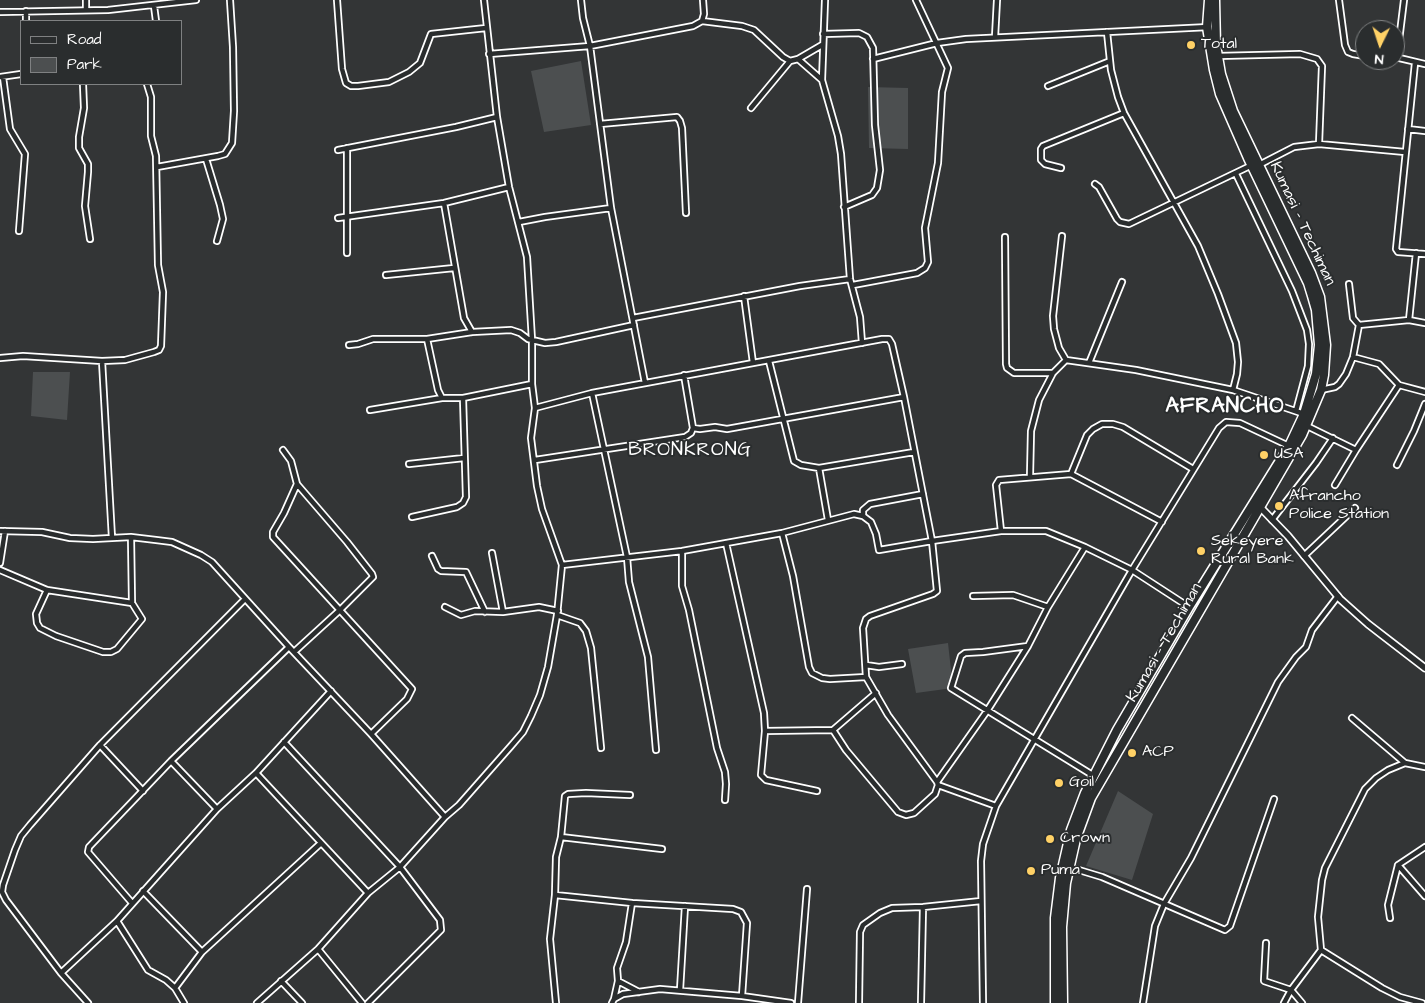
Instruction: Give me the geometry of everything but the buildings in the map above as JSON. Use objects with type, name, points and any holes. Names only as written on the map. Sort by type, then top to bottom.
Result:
[{"type":"highway","points":[[1055,1003],[1055,918],[1060,878],[1071,830],[1094,776],[1117,730],[1189,608],[1289,446],[1304,414],[1313,388],[1319,355],[1316,310],[1308,283],[1255,165],[1220,94],[1214,70],[1209,0]]},
{"type":"highway","name":"Kumasi - Techiman","points":[[1063,1003],[1062,927],[1065,892],[1076,839],[1091,798],[1307,426],[1321,390],[1324,375],[1325,325],[1320,297],[1311,273],[1255,165],[1233,111],[1221,74],[1211,28],[1215,0]]},
{"type":"highway","points":[[1142,688],[1152,694]]},
{"type":"street","points":[[86,0],[86,10]]},
{"type":"street","points":[[0,12],[154,6],[196,0]]},
{"type":"street","points":[[157,167],[226,154],[232,143],[234,111],[230,0]]},
{"type":"street","points":[[337,0],[342,69],[346,83],[351,86],[389,82],[409,72],[420,63],[431,34],[486,28]]},
{"type":"street","points":[[257,1003],[318,949],[368,894],[400,867],[445,817],[459,805],[523,732],[540,695],[548,667],[557,613],[562,565],[542,509],[537,486],[531,438],[535,408],[532,384],[532,340],[527,257],[509,186],[497,117],[484,0]]},
{"type":"street","points":[[581,0],[590,46],[611,208],[645,384]]},
{"type":"street","points":[[702,21],[704,0]]},
{"type":"street","points":[[825,0],[822,80],[838,136],[850,279],[860,317],[862,343]]},
{"type":"street","points":[[853,286],[917,274],[927,265],[925,228],[938,163],[942,92],[948,68],[916,0]]},
{"type":"street","points":[[996,37],[997,0]]},
{"type":"street","points":[[1339,0],[1345,45],[1348,52],[1355,54]]},
{"type":"street","points":[[1401,20],[1404,0]]},
{"type":"street","points":[[154,6],[156,20]]},
{"type":"street","points":[[26,11],[26,20]]},
{"type":"street","points":[[489,54],[590,46],[693,26],[702,21],[742,26],[754,30],[783,57],[790,60],[798,59],[822,45]]},
{"type":"street","points":[[873,59],[937,43],[996,37],[1033,37],[1211,28]]},
{"type":"street","points":[[824,34],[854,32],[863,34],[870,41],[873,48],[875,125],[880,163],[877,188],[872,195],[844,207]]},
{"type":"street","points":[[1108,32],[1110,61],[1118,97],[1124,112],[1198,246],[1236,343],[1237,374],[1232,390]]},
{"type":"street","points":[[1218,56],[1300,54],[1317,59],[1322,66],[1320,144]]},
{"type":"street","points":[[798,59],[822,80]]},
{"type":"street","points":[[751,108],[790,60]]},
{"type":"street","points":[[1405,60],[1425,64]]},
{"type":"street","points":[[1048,86],[1110,61]]},
{"type":"street","points":[[1415,63],[1396,249],[1398,252],[1425,254]]},
{"type":"street","points":[[19,231],[25,154],[10,129],[2,77],[20,74]]},
{"type":"street","points":[[83,85],[84,108],[79,137],[80,148],[88,164],[85,206],[90,239]]},
{"type":"street","points":[[0,358],[23,356],[102,361],[125,360],[159,350],[161,346],[162,292],[158,265],[157,167],[152,136],[151,97],[147,85]]},
{"type":"street","points":[[1061,168],[1044,164],[1041,160],[1041,149],[1043,146],[1124,112]]},
{"type":"street","points":[[338,150],[497,117]]},
{"type":"street","points":[[600,124],[677,117],[682,128],[686,213]]},
{"type":"street","points":[[1408,129],[1425,131]]},
{"type":"street","points":[[1095,184],[1099,187],[1117,219],[1120,222],[1129,224],[1294,147],[1320,144],[1405,152]]},
{"type":"street","points":[[347,148],[347,253]]},
{"type":"street","points":[[206,159],[223,219],[217,241]]},
{"type":"street","points":[[1236,174],[1292,291],[1307,330],[1309,344],[1308,366],[1296,411]]},
{"type":"street","points":[[338,218],[444,203],[509,186]]},
{"type":"street","points":[[444,203],[464,318],[472,332]]},
{"type":"street","points":[[519,222],[611,208]]},
{"type":"street","points":[[1062,236],[1053,316],[1059,348],[1066,360]]},
{"type":"street","points":[[1005,237],[1007,368],[1014,373],[1054,373]]},
{"type":"street","points":[[1409,320],[1416,254]]},
{"type":"street","points":[[386,275],[454,268]]},
{"type":"street","points":[[633,318],[744,296],[850,279]]},
{"type":"street","points":[[1089,363],[1122,282]]},
{"type":"street","points":[[1349,284],[1353,318],[1359,325]]},
{"type":"street","points":[[744,296],[753,363]]},
{"type":"street","points":[[1359,325],[1409,320],[1425,323]]},
{"type":"street","points":[[349,345],[373,339],[427,339],[472,332],[511,330],[516,330],[532,340],[545,343],[634,325]]},
{"type":"street","points":[[1321,390],[1340,384],[1353,357],[1359,325]]},
{"type":"street","points":[[427,339],[438,390],[442,398]]},
{"type":"street","points":[[535,408],[592,393],[684,375],[882,339],[890,341],[904,397],[932,542],[938,590],[933,594],[866,619],[863,628],[866,677],[888,715],[937,784],[996,806]]},
{"type":"street","points":[[1353,357],[1379,364],[1399,385],[1425,392]]},
{"type":"street","points":[[769,360],[794,461],[801,466],[819,468],[914,452]]},
{"type":"street","points":[[1066,360],[1232,390],[1304,414]]},
{"type":"street","points":[[1030,476],[1031,431],[1039,400],[1054,373],[1066,360]]},
{"type":"street","points":[[102,361],[112,538]]},
{"type":"street","points":[[535,460],[685,436],[691,433],[692,428],[684,375]]},
{"type":"street","points":[[370,410],[442,398],[463,398],[532,384]]},
{"type":"street","points":[[1335,485],[1399,385]]},
{"type":"street","points":[[592,393],[627,557],[629,582],[648,657],[656,750]]},
{"type":"street","points":[[692,428],[715,427],[727,429],[904,397]]},
{"type":"street","points":[[412,516],[457,507],[463,503],[466,497],[463,398]]},
{"type":"street","points":[[1397,465],[1425,404]]},
{"type":"street","points":[[983,1003],[981,861],[983,844],[996,806],[1132,570],[1192,469],[1219,428],[1226,422],[1240,423],[1289,446]]},
{"type":"street","points":[[1071,474],[1087,435],[1102,424],[1113,424],[1123,427],[1192,469]]},
{"type":"street","points":[[1307,426],[1356,450]]},
{"type":"street","points":[[1272,520],[1333,438]]},
{"type":"street","points":[[283,450],[291,461],[297,484],[372,574],[371,580],[294,652]]},
{"type":"street","points":[[409,464],[464,458]]},
{"type":"street","points":[[819,468],[828,520]]},
{"type":"street","points":[[1002,531],[997,482],[1001,479],[1030,476],[1071,474],[1162,522]]},
{"type":"street","points":[[297,484],[284,513],[272,532],[273,537],[412,689],[407,699],[371,734]]},
{"type":"street","points":[[863,516],[863,510],[870,504],[922,494]]},
{"type":"street","points":[[1261,508],[1338,596],[1368,624],[1425,668]]},
{"type":"street","points":[[1304,556],[1355,508]]},
{"type":"street","points":[[562,565],[682,551],[782,533],[854,514],[863,516],[871,522],[876,534],[879,550],[1002,531],[1046,532],[1085,547],[1132,570],[1189,608]]},
{"type":"street","points":[[0,563],[3,531],[42,532],[70,538],[131,538],[172,542],[201,555],[212,562],[445,817]]},
{"type":"street","points":[[782,533],[793,576],[809,667],[812,673],[822,678],[830,679],[866,677]]},
{"type":"street","points":[[47,590],[36,614],[36,623],[40,628],[56,636],[103,652],[111,652],[117,649],[142,619],[132,603],[131,538]]},
{"type":"street","points":[[726,543],[764,713],[765,731],[761,771],[763,778],[817,791]]},
{"type":"street","points":[[833,730],[846,750],[898,812],[906,815],[914,813],[935,794],[937,784],[987,711],[1028,646],[1048,607],[1085,547]]},
{"type":"street","points":[[682,551],[682,586],[689,610],[717,748],[725,772],[726,800]]},
{"type":"street","points":[[492,553],[503,612]]},
{"type":"street","points":[[432,556],[438,569],[441,571],[466,572],[485,612]]},
{"type":"street","points":[[0,570],[47,590],[132,603]]},
{"type":"street","points":[[973,596],[1013,596],[1048,607]]},
{"type":"street","points":[[1143,1003],[1155,926],[1164,904],[1191,858],[1278,682],[1296,657],[1306,648],[1312,630],[1338,596]]},
{"type":"street","points":[[88,1003],[61,972],[6,900],[2,892],[21,836],[100,745],[245,599]]},
{"type":"street","points":[[445,607],[461,614],[475,611],[503,612],[539,607],[580,623],[586,631],[591,648],[601,748]]},
{"type":"street","points":[[1028,646],[983,652],[965,652],[961,656],[951,688],[1094,776]]},
{"type":"street","points":[[132,903],[88,850],[172,761],[289,647]]},
{"type":"street","points":[[866,665],[879,667],[902,664]]},
{"type":"street","points":[[61,972],[117,921],[217,809],[256,773],[331,691]]},
{"type":"street","points":[[765,731],[833,730],[876,693]]},
{"type":"street","points":[[1352,718],[1405,763]]},
{"type":"street","points":[[284,742],[400,867],[442,925],[441,930],[368,1003]]},
{"type":"street","points":[[100,745],[143,791]]},
{"type":"street","points":[[172,761],[217,809]]},
{"type":"street","points":[[1284,1003],[1291,990],[1321,950],[1318,916],[1325,868],[1365,789],[1388,770],[1405,763],[1425,766]]},
{"type":"street","points":[[256,773],[368,894]]},
{"type":"street","points":[[556,1003],[550,940],[556,857],[561,836],[565,796],[568,794],[586,793],[630,795]]},
{"type":"street","points":[[1069,867],[1102,877],[1224,930],[1227,929],[1233,918],[1274,799]]},
{"type":"street","points":[[561,836],[662,849]]},
{"type":"street","points":[[175,988],[202,952],[321,843]]},
{"type":"street","points":[[1390,918],[1388,905],[1398,865],[1425,847]]},
{"type":"street","points":[[1398,865],[1425,896]]},
{"type":"street","points":[[798,1003],[807,889]]},
{"type":"street","points":[[143,891],[202,952]]},
{"type":"street","points":[[554,895],[632,903],[733,909],[741,912],[747,923],[742,996]]},
{"type":"street","points":[[859,1003],[860,932],[863,925],[880,913],[892,908],[981,901]]},
{"type":"street","points":[[613,1001],[618,981],[617,968],[626,942],[632,903]]},
{"type":"street","points":[[680,990],[686,906]]},
{"type":"street","points":[[921,1003],[923,907]]},
{"type":"street","points":[[117,921],[148,970],[166,980],[175,988],[184,1003]]},
{"type":"street","points":[[1266,943],[1264,981],[1291,990],[1302,1003]]},
{"type":"street","points":[[318,949],[362,1003]]},
{"type":"street","points":[[1321,950],[1382,988],[1400,997],[1422,1003]]},
{"type":"street","points":[[281,981],[302,1003]]},
{"type":"street","points":[[618,981],[639,992]]},
{"type":"street","points":[[613,1001],[624,994],[660,989],[742,996],[791,1003]]},
{"type":"green space","points":[[581,61],[591,125],[544,132],[531,71]]},
{"type":"green space","points":[[868,87],[908,88],[908,149],[869,148]]},
{"type":"green space","points":[[33,372],[70,372],[67,420],[31,416]]},
{"type":"green space","points":[[948,643],[953,688],[916,693],[908,649]]},
{"type":"green space","points":[[1118,791],[1153,814],[1132,880],[1086,866]]},
{"type":"place","name":"Total","points":[[1191,45]]},
{"type":"place","name":"USA","points":[[1264,455]]},
{"type":"place","name":"Afrancho Police Station","points":[[1279,506]]},
{"type":"place","name":"Sekeyere Rural Bank","points":[[1201,551]]},
{"type":"place","name":"ACP","points":[[1132,753]]},
{"type":"place","name":"Goil","points":[[1059,783]]},
{"type":"place","name":"Crown","points":[[1050,839]]},
{"type":"place","name":"Puma","points":[[1031,871]]},
{"type":"district","name":"AFRANCHO","points":[[1225,408]]},
{"type":"district","name":"BRONKRONG","points":[[690,451]]}]
